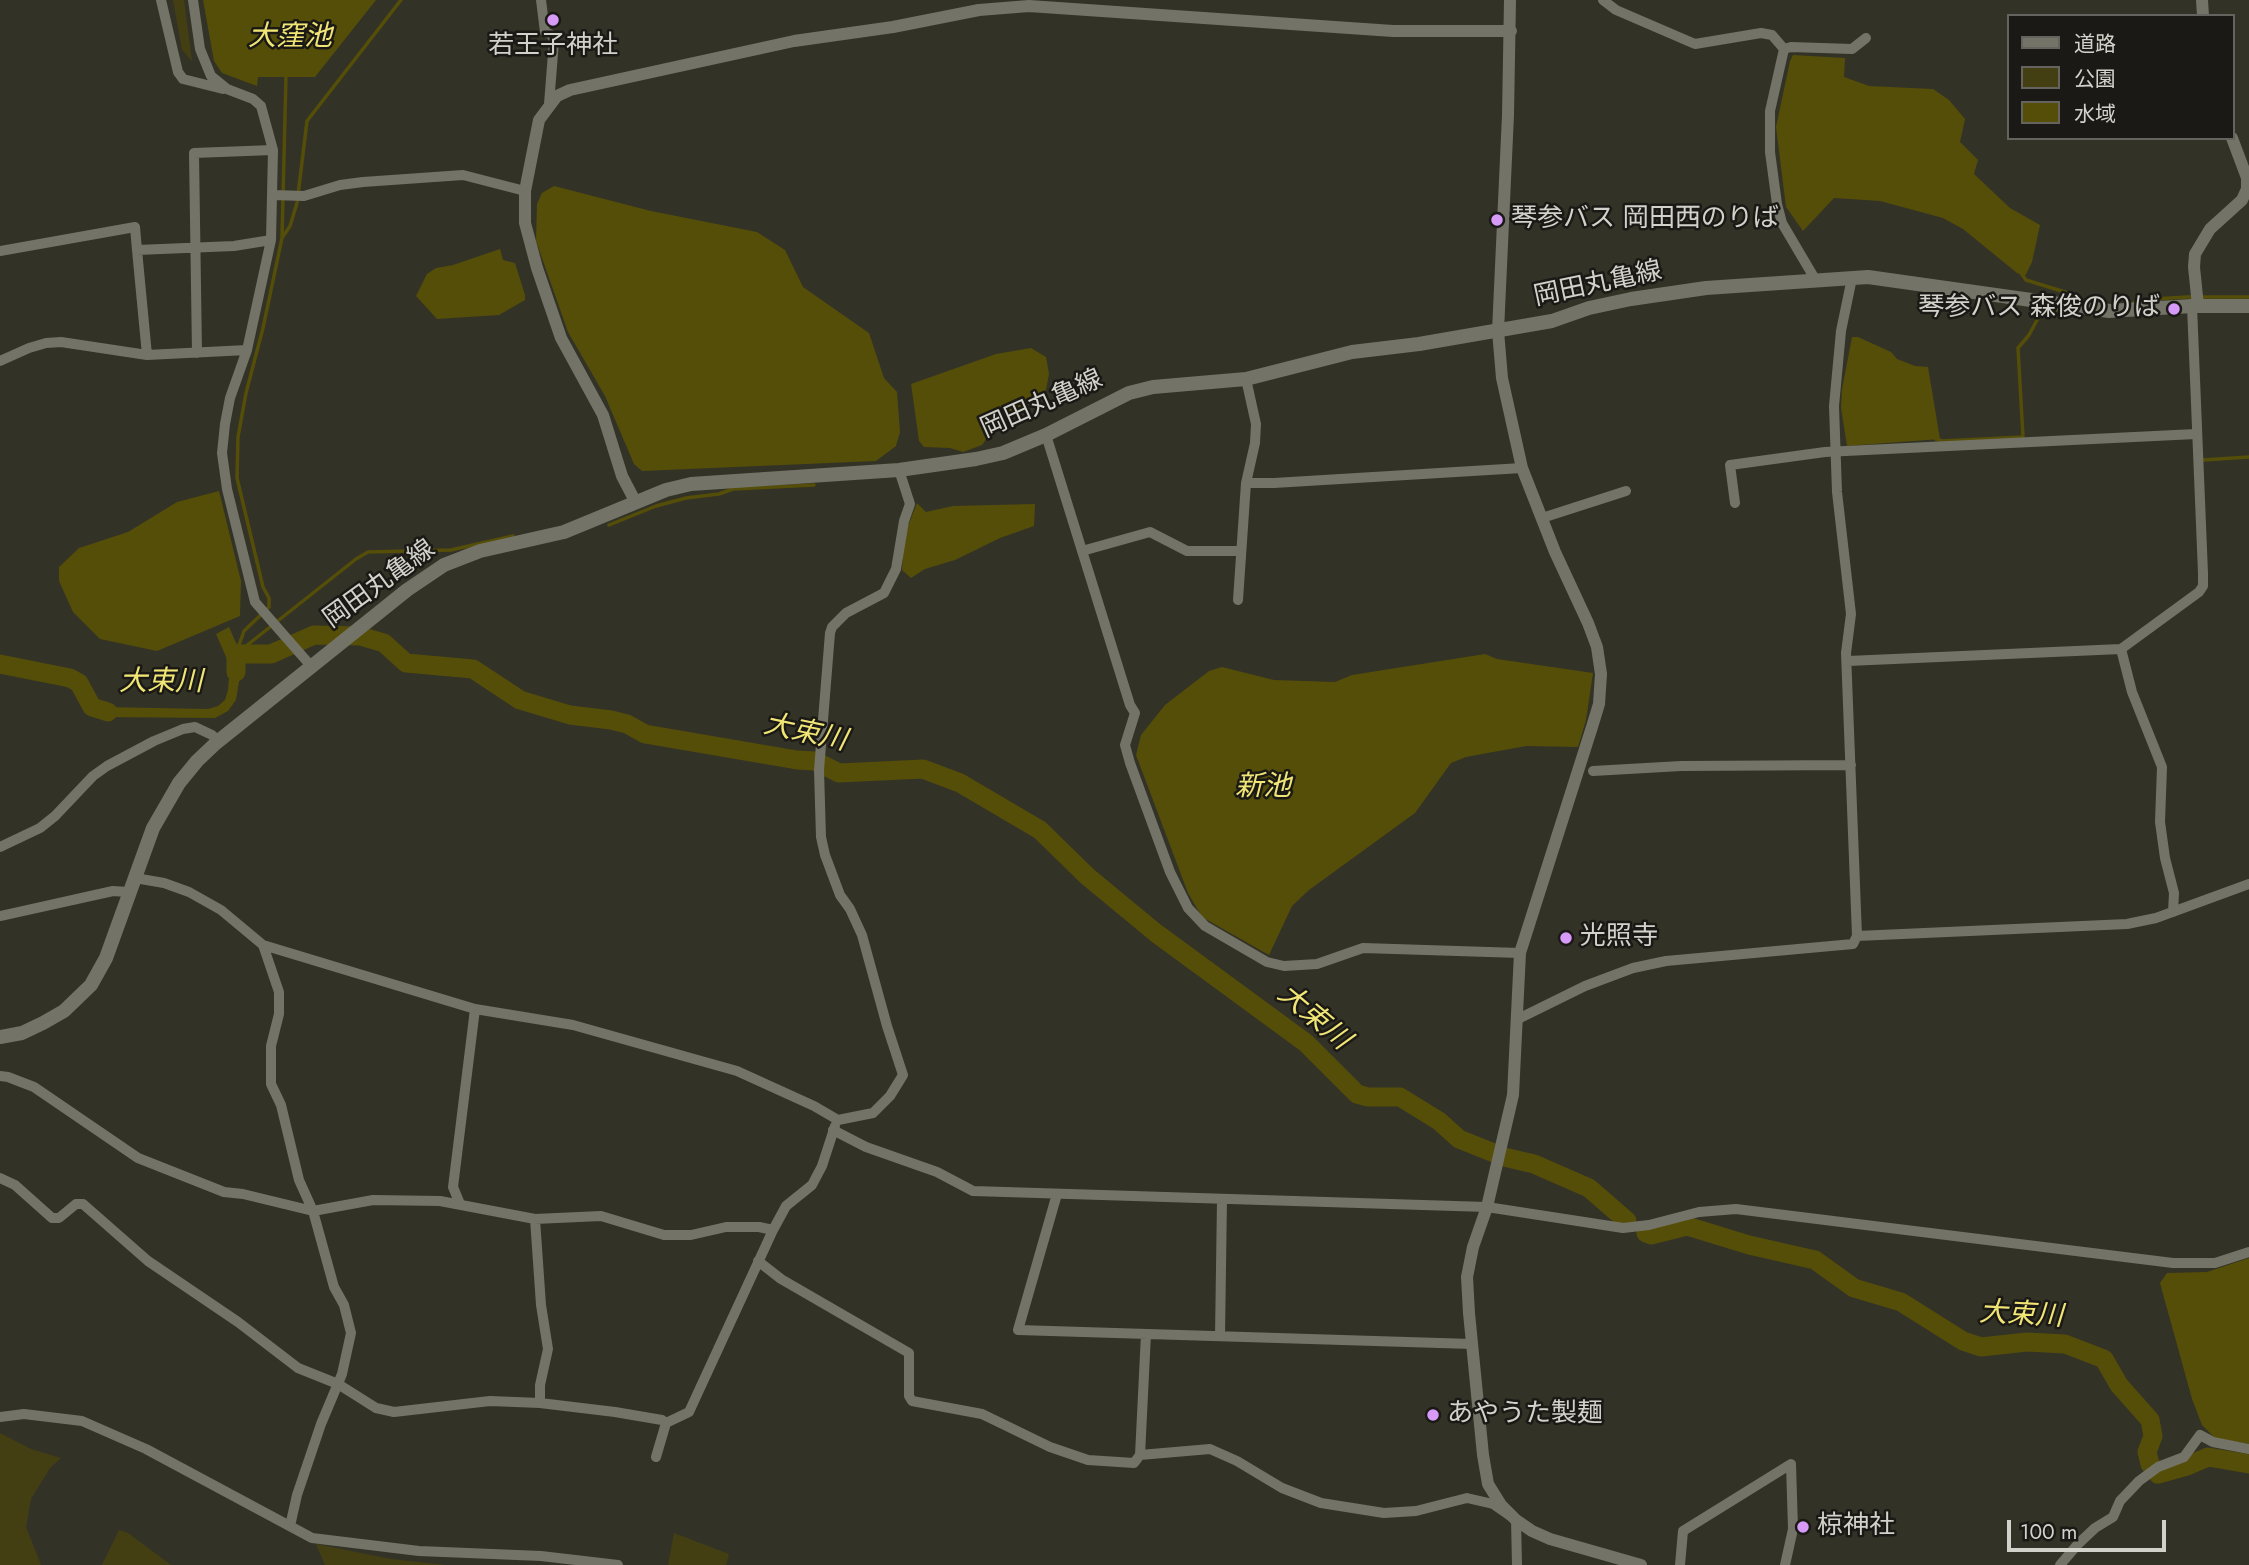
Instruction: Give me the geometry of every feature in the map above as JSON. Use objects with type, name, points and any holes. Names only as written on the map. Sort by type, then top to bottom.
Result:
[{"type":"main road","name":"岡田丸亀線","points":[[0,1037],[43,1024],[81,997],[91,985],[106,957],[153,828],[167,802],[197,761],[407,590],[444,565],[480,551],[564,532],[635,501],[691,484],[899,470],[976,459],[1003,453],[1046,435],[1129,393],[1153,387],[1246,379],[1352,352],[1498,331],[1552,321],[1590,308],[1631,299],[1706,288],[1868,277],[2109,311],[2196,301],[2249,306]]},
{"type":"street","points":[[161,0],[178,72],[183,79],[227,89],[253,99],[261,106],[273,150],[275,195],[271,240],[247,350],[230,398],[222,453],[227,489],[255,602],[311,666]]},
{"type":"street","points":[[193,0],[200,49],[205,64],[211,76],[227,89]]},
{"type":"street","points":[[541,0],[545,32],[552,34],[554,41],[549,104]]},
{"type":"street","points":[[1510,0],[1511,31],[1498,331],[1508,410],[1522,468],[1588,623],[1597,647],[1601,674],[1599,704],[1520,953],[1513,1095],[1487,1207],[1467,1277],[1479,1432],[1488,1484],[1516,1520],[1517,1565]]},
{"type":"street","points":[[1603,0],[1616,10],[1695,44],[1761,33],[1772,34],[1784,49]]},
{"type":"street","points":[[635,501],[622,476],[603,415],[561,338],[525,223],[525,191],[539,120],[557,96],[570,90],[794,41],[893,27],[979,10],[1029,6],[1393,31],[1511,31]]},
{"type":"street","points":[[1784,49],[1791,47],[1852,50],[1866,38]]},
{"type":"street","points":[[1784,49],[1770,111],[1770,152],[1775,191],[1782,223],[1815,279]]},
{"type":"street","points":[[1848,661],[2120,649],[2199,592],[2203,586],[2196,434],[2194,267],[2198,247],[2210,229],[2242,200],[2247,189],[2247,178],[2233,140]]},
{"type":"street","points":[[197,353],[194,153],[273,150]]},
{"type":"street","points":[[275,195],[297,196],[363,182],[463,175],[525,191]]},
{"type":"street","points":[[0,251],[135,227],[147,355]]},
{"type":"street","points":[[137,250],[234,246],[271,240]]},
{"type":"street","points":[[1518,1019],[1585,986],[1633,968],[1666,961],[1853,944],[1857,936],[1846,653],[1851,614],[1837,492],[1834,406],[1840,331],[1852,278]]},
{"type":"street","points":[[0,361],[46,343],[61,342],[147,355],[247,350]]},
{"type":"street","points":[[1238,600],[1246,483],[1255,443],[1256,424],[1246,379]]},
{"type":"street","points":[[1735,503],[1730,465],[1837,453],[2196,434]]},
{"type":"street","points":[[1046,435],[1130,705],[1135,713],[1125,745],[1130,763],[1170,872],[1188,908],[1205,926],[1267,962],[1284,966],[1303,967],[1317,964],[1363,948],[1520,953]]},
{"type":"street","points":[[1246,483],[1522,468]]},
{"type":"street","points":[[835,1125],[873,1113],[890,1097],[903,1075],[862,936],[850,909],[840,895],[825,855],[821,837],[820,766],[832,626],[846,613],[884,593],[896,569],[910,504],[899,470]]},
{"type":"street","points":[[1542,518],[1626,491]]},
{"type":"street","points":[[1082,551],[1150,532],[1187,551],[1240,551]]},
{"type":"street","points":[[2120,649],[2132,692],[2162,766],[2160,822],[2174,894],[2173,912]]},
{"type":"street","points":[[0,848],[40,828],[93,776],[154,741],[195,727],[219,741]]},
{"type":"street","points":[[1593,771],[1681,766],[1851,765]]},
{"type":"street","points":[[135,878],[164,883],[189,892],[221,909],[263,945],[474,1009],[573,1025],[737,1071],[814,1106],[866,1147],[937,1172],[972,1191],[1487,1207],[1623,1228],[1649,1225],[1699,1212],[1736,1209],[2173,1264],[2215,1263],[2249,1252]]},
{"type":"street","points":[[1857,936],[2127,924],[2173,912],[2249,884]]},
{"type":"street","points":[[0,916],[113,891],[128,892]]},
{"type":"street","points":[[263,945],[279,992],[279,1014],[271,1046],[271,1084],[281,1105],[299,1180],[313,1211],[334,1287],[344,1305],[351,1333],[338,1384],[297,1495],[290,1526]]},
{"type":"street","points":[[460,1203],[453,1187],[474,1009]]},
{"type":"street","points":[[0,1076],[33,1087],[138,1158],[224,1192],[313,1211],[373,1200],[460,1203],[535,1219],[601,1216],[664,1236],[691,1235],[726,1227],[759,1227],[773,1230]]},
{"type":"street","points":[[656,1457],[666,1423],[689,1412],[786,1206],[813,1185],[835,1125]]},
{"type":"street","points":[[0,1178],[15,1185],[52,1218],[59,1218],[76,1204],[83,1204],[148,1261],[238,1322],[298,1368],[338,1384],[376,1408],[394,1412],[490,1401],[540,1403],[614,1412],[662,1420],[666,1423]]},
{"type":"street","points":[[1057,1194],[1018,1330],[1472,1344]]},
{"type":"street","points":[[1220,1336],[1223,1199]]},
{"type":"street","points":[[535,1219],[541,1305],[548,1349],[540,1385],[540,1403]]},
{"type":"street","points":[[758,1261],[781,1279],[909,1353],[909,1396],[912,1401],[982,1414],[1050,1447],[1088,1460],[1134,1463],[1140,1455],[1146,1334]]},
{"type":"street","points":[[0,1417],[24,1414],[82,1421],[146,1449],[312,1538],[419,1551],[541,1556],[618,1565]]},
{"type":"street","points":[[2060,1565],[2095,1528],[2113,1517],[2120,1501],[2155,1469],[2184,1457],[2200,1434],[2213,1441],[2249,1449]]},
{"type":"street","points":[[1140,1455],[1210,1449],[1237,1461],[1282,1488],[1321,1503],[1384,1513],[1416,1511],[1467,1498],[1493,1504],[1532,1531],[1549,1539],[1642,1565]]},
{"type":"street","points":[[1680,1565],[1683,1531],[1791,1464],[1793,1529],[1785,1565]]},
{"type":"green space","points":[[173,0],[184,0],[192,61],[182,50]]},
{"type":"green space","points":[[0,1433],[31,1449],[61,1458],[50,1468],[31,1499],[26,1527],[41,1565],[0,1565]]},
{"type":"green space","points":[[119,1530],[128,1533],[171,1565],[102,1565]]},
{"type":"green space","points":[[674,1533],[729,1554],[726,1565],[668,1565]]},
{"type":"green space","points":[[316,1544],[391,1559],[446,1565],[325,1565]]},
{"type":"water","name":"大窪池","points":[[203,0],[376,0],[315,77],[258,77],[257,86],[222,73],[214,61]]},
{"type":"water","points":[[1793,55],[1845,58],[1844,77],[1869,86],[1933,89],[1949,100],[1965,119],[1960,142],[1978,160],[1974,174],[2010,208],[2040,225],[2032,262],[2025,276],[2017,273],[1963,229],[1943,218],[1880,201],[1834,198],[1803,231],[1786,207],[1776,127]]},
{"type":"water","points":[[554,186],[651,211],[757,232],[785,250],[803,287],[869,333],[884,378],[897,392],[900,432],[896,446],[876,461],[642,471],[634,464],[605,396],[568,332],[536,241],[537,204],[542,193]]},
{"type":"water","points":[[500,249],[503,260],[515,263],[525,300],[499,315],[437,319],[416,296],[427,274],[436,268]]},
{"type":"water","points":[[1852,337],[1858,337],[1891,352],[1897,359],[1915,366],[1928,367],[1940,439],[1847,446],[1841,408]]},
{"type":"water","points":[[1031,348],[1046,357],[1049,374],[1046,390],[1018,415],[1000,420],[982,445],[963,452],[950,448],[924,447],[919,441],[911,384],[996,354]]},
{"type":"water","points":[[219,491],[241,581],[240,616],[157,651],[100,639],[73,612],[59,581],[59,567],[79,548],[128,532],[177,502]]},
{"type":"water","points":[[917,503],[926,512],[953,506],[1035,504],[1034,526],[1000,538],[955,560],[925,569],[911,578],[902,570],[904,536]]},
{"type":"water","points":[[229,627],[236,643],[244,651],[236,700],[228,711],[215,718],[99,717],[91,714],[83,704],[91,700],[96,706],[103,707],[208,709],[218,706],[225,700],[228,690],[230,666],[216,634]]},
{"type":"water","name":"新池","points":[[1485,654],[1497,659],[1593,673],[1586,720],[1578,747],[1526,746],[1466,757],[1451,763],[1415,813],[1309,890],[1292,906],[1269,955],[1202,917],[1188,893],[1136,755],[1141,735],[1165,705],[1209,671],[1222,667],[1274,680],[1335,682],[1352,675]]},
{"type":"water","points":[[2249,1258],[2249,1444],[2215,1438],[2202,1425],[2192,1399],[2160,1283],[2167,1273],[2207,1272]]},
{"type":"waterway","points":[[282,238],[290,226],[297,203],[307,121],[401,0]]},
{"type":"waterway","points":[[238,648],[244,631],[269,607],[269,598],[263,587],[237,478],[238,437],[282,238],[286,75]]},
{"type":"waterway","points":[[2021,273],[2026,280],[2065,292],[2070,300]]},
{"type":"waterway","points":[[2133,303],[2187,297],[2249,297]]},
{"type":"waterway","points":[[1936,439],[1942,441],[2023,437],[2018,348],[2029,335],[2043,309],[2075,313]]},
{"type":"waterway","points":[[2203,460],[2249,457]]},
{"type":"waterway","points":[[609,525],[656,506],[686,498],[719,494],[733,489],[814,485]]},
{"type":"waterway","points":[[241,650],[368,552],[451,550],[513,536]]},
{"type":"waterway","name":"大束川","points":[[236,672],[236,654],[271,654],[314,635],[360,636],[384,643],[406,663],[473,669],[520,700],[570,715],[627,724],[645,734],[815,761],[839,773],[923,769],[960,783],[1040,830],[1087,876],[1156,933],[1306,1043],[1357,1094],[1368,1097],[1400,1097],[1439,1121],[1459,1139],[1504,1157],[1534,1164],[1589,1188],[1627,1221]]},
{"type":"waterway","name":"大束川","points":[[0,664],[70,678],[79,683],[92,707],[108,712]]},
{"type":"waterway","name":"大束川","points":[[1646,1233],[1651,1235],[1687,1226],[1749,1245],[1815,1260],[1854,1288],[1901,1302],[1963,1341],[1981,1347],[2027,1342],[2065,1344],[2104,1359],[2119,1385],[2150,1420],[2153,1436],[2147,1452],[2150,1464],[2158,1474],[2208,1457],[2249,1464]]},
{"type":"place","name":"若王子神社","points":[[553,20]]},
{"type":"place","name":"琴参バス 岡田西のりば","points":[[1497,220]]},
{"type":"place","name":"琴参バス 森俊のりば","points":[[2174,309]]},
{"type":"place","name":"光照寺","points":[[1566,938]]},
{"type":"place","name":"あやうた製麺","points":[[1433,1415]]},
{"type":"place","name":"椋神社","points":[[1803,1527]]}]
